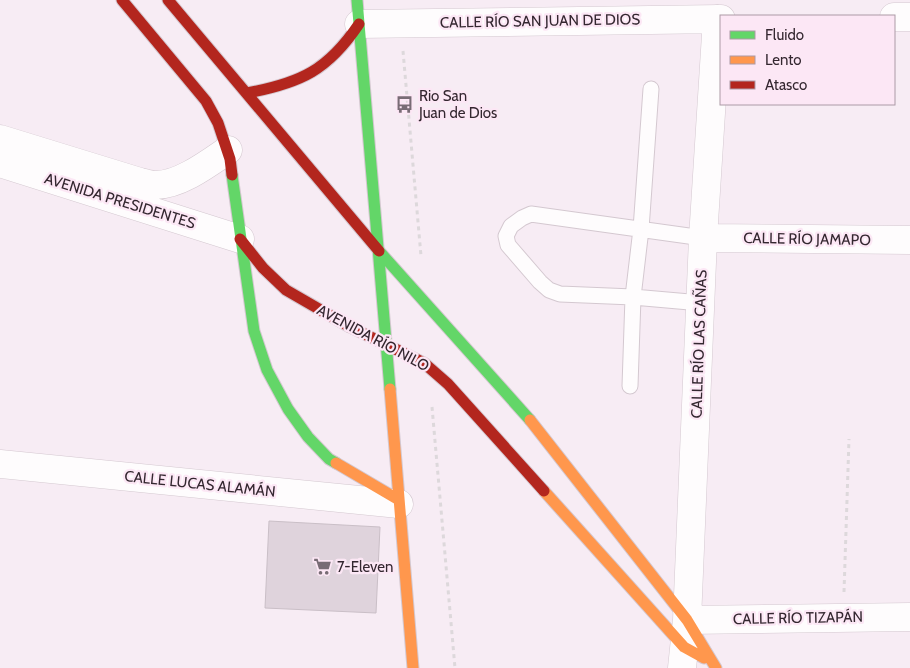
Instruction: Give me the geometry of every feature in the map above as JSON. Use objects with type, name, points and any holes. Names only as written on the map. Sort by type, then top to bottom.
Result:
[{"type":"main road","name":"AVENIDA RÍO NILO","points":[[122,0],[206,101],[218,123],[228,150],[240,238],[263,268],[286,290],[343,323],[424,363],[448,384],[683,658],[714,665]]},
{"type":"main road","name":"AVENIDA RÍO NILO","points":[[168,0],[378,249],[530,420],[687,620],[714,665]]},
{"type":"main road","points":[[247,93],[273,89],[298,81],[321,67],[341,50],[358,12]]},
{"type":"main road","points":[[358,12],[413,668]]},
{"type":"main road","points":[[240,238],[254,331],[267,370],[288,410],[308,437],[329,459],[399,502]]},
{"type":"street","name":"CALLE RÍO SAN JUAN DE DIOS","points":[[358,12],[719,19]]},
{"type":"street","points":[[895,17],[910,17]]},
{"type":"street","name":"CALLE RÍO LAS CAÑAS","points":[[683,658],[687,620],[704,238],[719,19]]},
{"type":"street","name":"AVENIDA PRESIDENTES","points":[[0,139],[140,182],[157,185],[176,181],[228,150]]},
{"type":"street","name":"AVENIDA PRESIDENTES","points":[[0,163],[240,238]]},
{"type":"street","name":"CALLE RÍO JAMAPO","points":[[704,238],[910,240]]},
{"type":"street","name":"CALLE LUCAS ALAMÁN","points":[[0,464],[399,502]]},
{"type":"street","name":"CALLE RÍO TIZAPÁN","points":[[687,620],[910,617]]},
{"type":"lane","points":[[630,386],[633,297],[641,229],[651,89]]},
{"type":"lane","points":[[701,304],[633,297],[560,294],[549,290],[540,282],[508,245],[506,236],[511,226],[531,214],[704,238]]},
{"type":"path","points":[[843,618],[849,439]]},
{"type":"building","name":"7-Eleven","points":[[269,521],[380,527],[376,613],[265,608]]},
{"type":"traffic: fast","points":[[357,0],[390,389]]},
{"type":"traffic: fast","points":[[232,175],[254,331],[267,370],[288,409],[308,437],[329,459],[336,463]]},
{"type":"traffic: fast","points":[[379,251],[530,420]]},
{"type":"traffic: slow","points":[[390,389],[413,668]]},
{"type":"traffic: slow","points":[[530,420],[687,620],[716,668]]},
{"type":"traffic: slow","points":[[336,463],[399,500]]},
{"type":"traffic: slow","points":[[544,491],[684,647],[704,658]]},
{"type":"traffic: jam","points":[[122,0],[206,101],[218,123],[230,159],[232,175]]},
{"type":"traffic: jam","points":[[168,0],[379,251]]},
{"type":"traffic: jam","points":[[247,93],[283,84],[312,72],[336,53],[359,24]]},
{"type":"traffic: jam","points":[[240,239],[263,268],[286,290],[350,327],[424,363],[448,384],[544,491]]},
{"type":"place","name":"Rio San Juan de Dios","points":[[405,105]]},
{"type":"place","name":"7-Eleven","points":[[323,567]]}]
